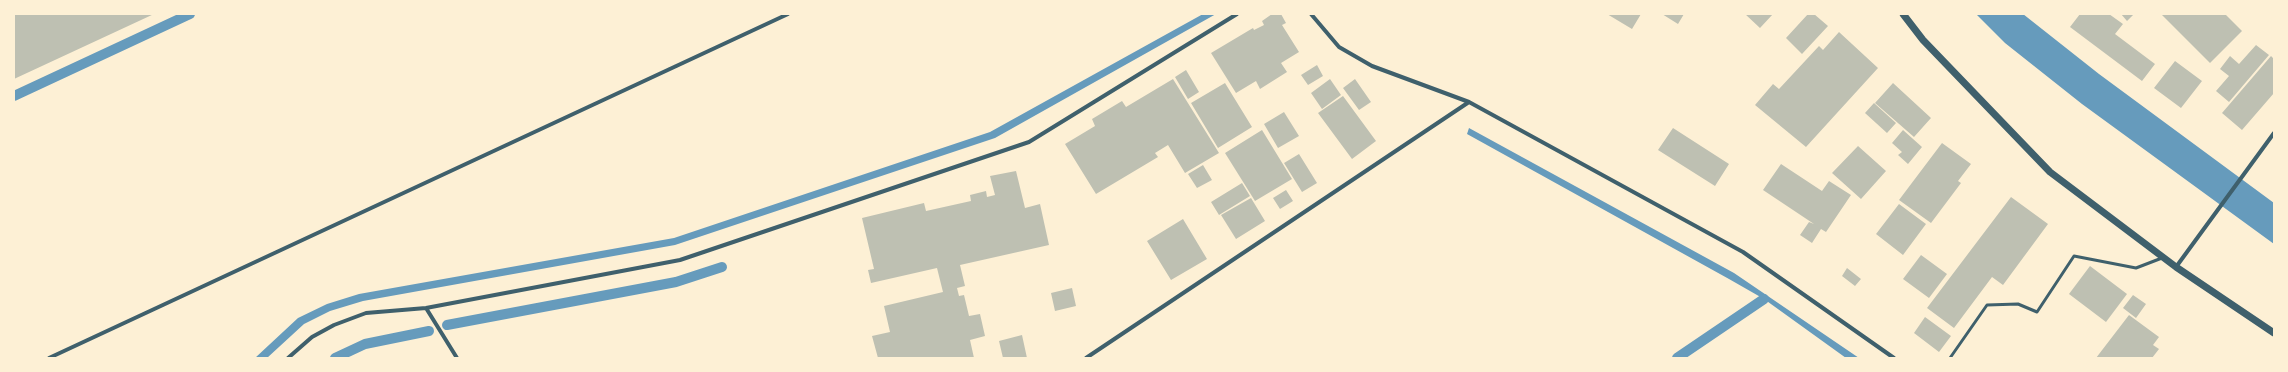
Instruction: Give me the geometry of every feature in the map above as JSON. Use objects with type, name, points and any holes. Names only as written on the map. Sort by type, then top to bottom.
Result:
[{"type":"street","points":[[49,358],[788,14]]},
{"type":"street","points":[[288,358],[312,337],[334,325],[366,313],[426,308],[680,260],[1029,142],[1237,14]]},
{"type":"street","points":[[1311,14],[1339,47],[1372,66],[1468,102],[1743,252],[1894,358]]},
{"type":"street","points":[[1903,14],[1923,40],[2050,172],[2176,267],[2274,333]]},
{"type":"street","points":[[1086,358],[1468,102]]},
{"type":"street","points":[[2176,267],[2274,134]]},
{"type":"street","points":[[426,308],[457,358]]},
{"type":"lane","points":[[1950,358],[1987,305],[2018,304],[2037,312],[2074,256],[2136,268],[2163,257]]},
{"type":"water","points":[[1203,14],[1216,14],[995,138],[675,245],[363,301],[330,311],[304,324],[267,358],[255,358],[298,318],[327,304],[359,294],[674,238],[990,132]]},
{"type":"water","points":[[1976,14],[2023,14],[2099,74],[2274,203],[2274,244],[2082,104],[2005,43]]},
{"type":"water","points":[[1469,128],[1734,273],[1859,358],[1846,358],[1764,299],[1467,134]]},
{"type":"building","points":[[14,14],[154,14],[14,79]]},
{"type":"building","points":[[1272,14],[1281,14],[1286,23],[1282,25],[1299,52],[1281,63],[1287,72],[1260,89],[1256,81],[1236,93],[1211,53],[1253,28],[1254,30],[1264,25],[1262,21]]},
{"type":"building","points":[[1607,14],[1641,14],[1632,29]]},
{"type":"building","points":[[1662,14],[1684,14],[1678,24]]},
{"type":"building","points":[[1745,14],[1773,14],[1760,28]]},
{"type":"building","points":[[1808,14],[1814,14],[1828,26],[1802,54],[1786,38]]},
{"type":"building","points":[[2080,14],[2109,14],[2123,24],[2115,34],[2155,64],[2142,81],[2070,27]]},
{"type":"building","points":[[2121,14],[2134,14],[2127,21]]},
{"type":"building","points":[[2161,14],[2225,14],[2242,31],[2210,63]]},
{"type":"building","points":[[1839,32],[1878,68],[1806,147],[1755,105],[1773,84],[1779,89],[1819,46],[1823,50]]},
{"type":"building","points":[[2256,45],[2269,55],[2229,102],[2216,91],[2229,76],[2220,69],[2230,56],[2239,64]]},
{"type":"building","points":[[2271,56],[2274,59],[2274,93],[2242,130],[2222,113]]},
{"type":"building","points":[[2175,61],[2202,81],[2181,108],[2154,88]]},
{"type":"building","points":[[1317,65],[1323,76],[1308,85],[1301,75]]},
{"type":"building","points":[[1186,70],[1199,92],[1188,99],[1175,77]]},
{"type":"building","points":[[1173,79],[1219,153],[1185,173],[1168,145],[1155,153],[1158,157],[1096,194],[1065,144],[1095,126],[1092,119],[1122,101],[1126,107]]},
{"type":"building","points":[[1330,79],[1341,95],[1322,109],[1311,93]]},
{"type":"building","points":[[1355,79],[1371,102],[1359,110],[1343,88]]},
{"type":"building","points":[[1225,83],[1252,127],[1218,148],[1191,103]]},
{"type":"building","points":[[1893,83],[1931,118],[1914,137],[1875,103]]},
{"type":"building","points":[[1343,96],[1376,141],[1352,159],[1318,113]]},
{"type":"building","points":[[1874,103],[1896,123],[1887,133],[1865,113]]},
{"type":"building","points":[[1284,112],[1299,136],[1278,148],[1264,124]]},
{"type":"building","points":[[1673,128],[1729,164],[1715,186],[1658,150]]},
{"type":"building","points":[[1262,130],[1292,179],[1255,201],[1225,153]]},
{"type":"building","points":[[1903,130],[1922,147],[1908,164],[1898,155],[1902,152],[1892,143]]},
{"type":"building","points":[[1942,143],[1971,164],[1958,181],[1961,183],[1931,223],[1899,200]]},
{"type":"building","points":[[1858,146],[1886,171],[1861,199],[1832,173]]},
{"type":"building","points":[[1299,154],[1317,183],[1302,192],[1284,163]]},
{"type":"building","points":[[1781,164],[1822,191],[1829,181],[1851,195],[1826,232],[1821,229],[1812,243],[1800,235],[1809,222],[1814,224],[1763,190]]},
{"type":"building","points":[[1203,165],[1212,180],[1197,188],[1188,174]]},
{"type":"building","points":[[1016,171],[1025,208],[1040,204],[1049,245],[960,265],[965,286],[957,288],[959,296],[964,295],[969,316],[980,314],[985,336],[970,340],[974,358],[878,358],[872,336],[890,332],[884,306],[943,292],[937,268],[871,283],[868,270],[874,269],[862,218],[924,203],[926,211],[971,201],[970,195],[986,191],[987,197],[995,195],[990,176]]},
{"type":"building","points":[[1242,183],[1250,196],[1219,215],[1211,202]]},
{"type":"building","points":[[1286,190],[1293,201],[1280,209],[1273,198]]},
{"type":"building","points":[[2011,197],[2048,224],[2003,285],[1992,277],[1954,328],[1927,308]]},
{"type":"building","points":[[1251,198],[1265,221],[1236,239],[1221,215]]},
{"type":"building","points":[[1899,204],[1926,224],[1903,255],[1876,234]]},
{"type":"building","points":[[1183,219],[1207,259],[1171,280],[1147,241]]},
{"type":"building","points":[[1921,255],[1947,274],[1929,298],[1903,279]]},
{"type":"building","points":[[2090,266],[2127,294],[2106,322],[2069,294]]},
{"type":"building","points":[[1847,268],[1861,279],[1855,286],[1842,276]]},
{"type":"building","points":[[1072,288],[1076,306],[1055,311],[1051,293]]},
{"type":"building","points":[[2133,295],[2146,304],[2136,318],[2123,308]]},
{"type":"building","points":[[2129,315],[2159,337],[2153,345],[2159,349],[2152,358],[2096,358]]},
{"type":"building","points":[[1925,317],[1951,336],[1939,352],[1914,333]]},
{"type":"building","points":[[1022,335],[1027,358],[1003,358],[999,341]]},
{"type":"waterway","points":[[14,96],[190,14]]},
{"type":"waterway","points":[[447,325],[676,282],[722,267]]},
{"type":"waterway","points":[[1677,358],[1764,299]]},
{"type":"waterway","points":[[335,358],[365,344],[429,331]]}]
